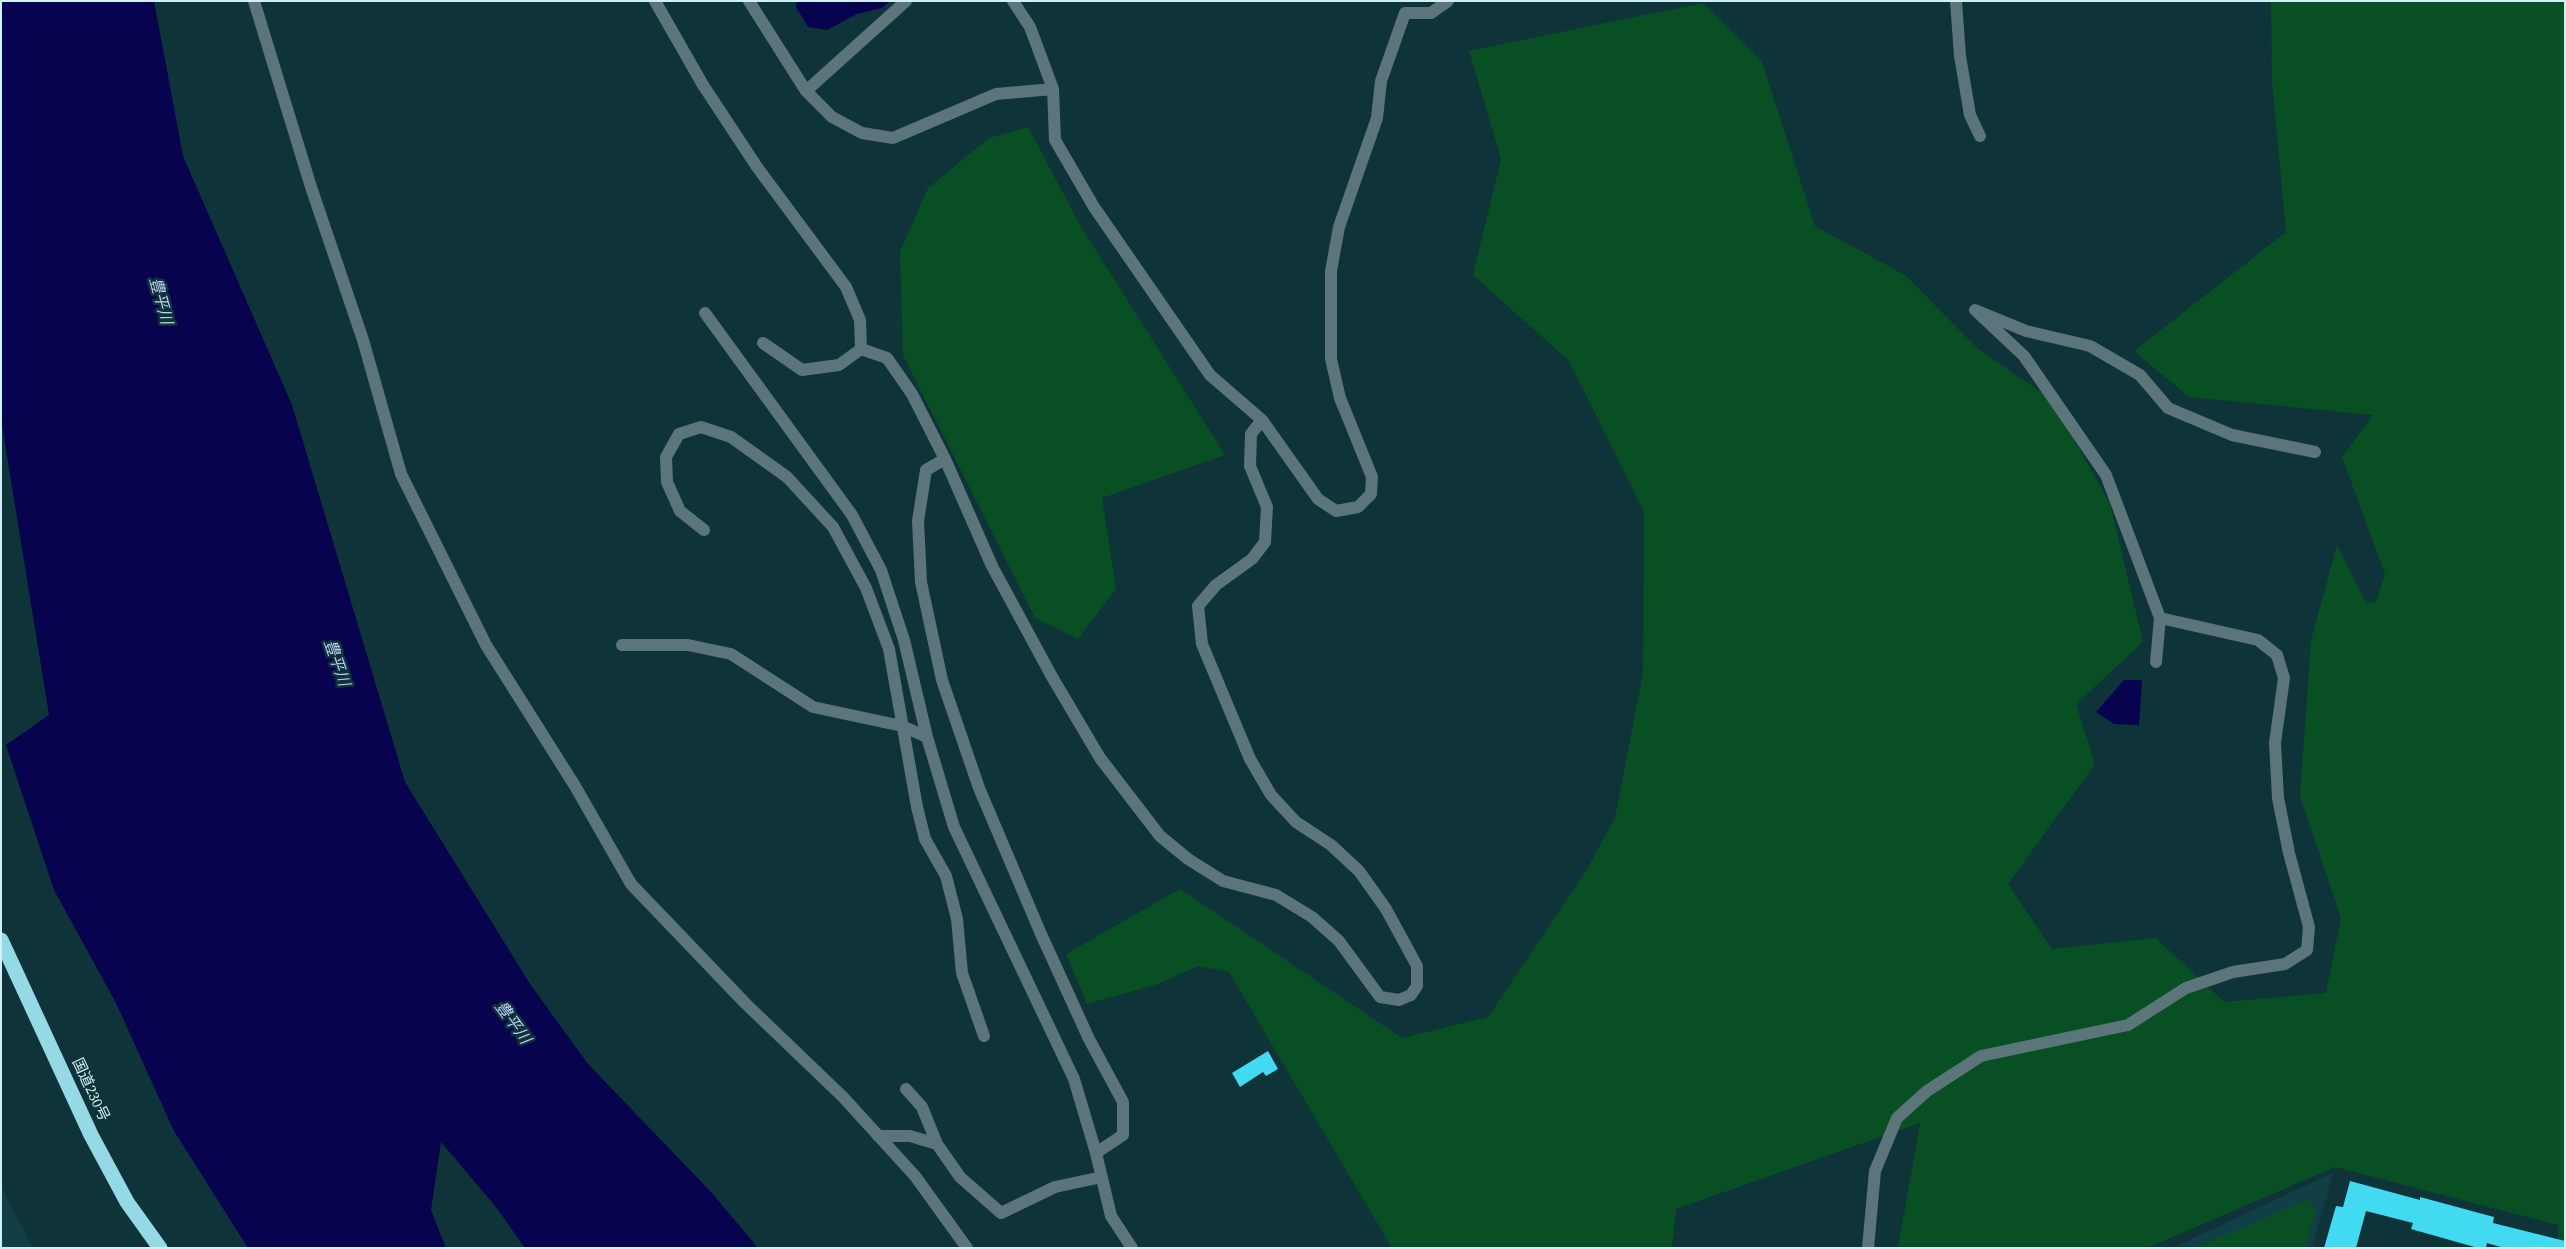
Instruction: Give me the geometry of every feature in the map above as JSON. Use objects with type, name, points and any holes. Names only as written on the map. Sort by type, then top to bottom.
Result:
[{"type":"highway","name":"国道230号","points":[[1,940],[91,1135],[127,1202],[160,1248]]},
{"type":"lane","points":[[254,1],[311,187],[363,340],[401,474],[486,645],[575,786],[631,884],[746,1004],[843,1097],[915,1176],[967,1248]]},
{"type":"lane","points":[[655,1],[703,85],[757,167],[846,287],[860,320],[861,350]]},
{"type":"lane","points":[[749,1],[806,91],[832,117],[862,133],[893,138],[996,94],[1053,89]]},
{"type":"lane","points":[[806,91],[906,1]]},
{"type":"lane","points":[[1013,1],[1030,27],[1053,89],[1055,140],[1094,207],[1210,374],[1262,420],[1318,499],[1336,511],[1358,507],[1371,494],[1372,477],[1340,398],[1331,359],[1331,271],[1340,227],[1377,118],[1381,81],[1406,13],[1431,12],[1448,1]]},
{"type":"lane","points":[[1956,1],[1960,56],[1970,115],[1980,136]]},
{"type":"lane","points":[[2156,662],[2160,618],[2106,475],[2024,356],[1975,310],[2026,331],[2090,346],[2140,374],[2168,408],[2232,435],[2315,452]]},
{"type":"lane","points":[[705,313],[852,515],[881,570],[904,640],[927,737],[954,827],[1074,1078],[1096,1153],[1111,1216],[1132,1248]]},
{"type":"lane","points":[[764,343],[802,370],[839,365],[861,350]]},
{"type":"lane","points":[[861,350],[887,358],[912,394],[945,458],[992,566],[1051,675],[1100,758],[1160,836],[1188,859],[1223,881],[1276,895],[1312,917],[1339,941],[1380,997],[1399,1000],[1411,995],[1417,986],[1417,966],[1386,909],[1359,871],[1331,845],[1296,822],[1271,795],[1250,759],[1202,644],[1198,606],[1216,585],[1252,559],[1265,542],[1267,507],[1250,466],[1251,434],[1262,420]]},
{"type":"lane","points":[[704,530],[680,511],[667,482],[666,457],[679,434],[701,427],[731,437],[786,477],[832,527],[866,588],[889,650],[925,839],[946,876],[957,919],[962,973],[984,1036]]},
{"type":"lane","points":[[945,458],[926,470],[918,521],[921,582],[940,671],[979,788],[1029,906],[1089,1039],[1123,1102],[1123,1135],[1096,1153]]},
{"type":"lane","points":[[1868,1248],[1875,1171],[1897,1118],[1926,1091],[1981,1056],[2128,1025],[2186,988],[2233,972],[2285,964],[2307,950],[2309,927],[2289,853],[2278,798],[2275,743],[2284,678],[2277,655],[2258,640],[2160,618]]},
{"type":"lane","points":[[622,645],[688,645],[731,654],[813,707],[902,726],[927,737]]},
{"type":"lane","points":[[906,1089],[922,1107],[937,1144],[960,1177],[1001,1214],[1054,1187],[1102,1177]]},
{"type":"lane","points":[[878,1136],[910,1136],[937,1144]]},
{"type":"shaded area","points":[[2333,1173],[2312,1248],[2172,1248]]},
{"type":"shaded area","points":[[1,1186],[33,1248],[1,1248]]},
{"type":"green space","points":[[2271,1],[2565,1],[2565,1248],[2558,1248],[2558,1225],[2335,1167],[2147,1248],[1898,1248],[1920,1123],[1676,1209],[1672,1248],[1392,1248],[1229,972],[1198,966],[1158,984],[1087,1004],[1066,954],[1180,889],[1402,1038],[1488,1017],[1586,871],[1615,818],[1643,673],[1644,512],[1569,361],[1473,275],[1501,159],[1469,51],[1703,3],[1762,62],[1815,226],[1905,275],[1977,348],[2051,399],[2110,503],[2143,642],[2076,704],[2095,764],[2008,884],[2052,949],[2156,938],[2224,1002],[2326,993],[2341,918],[2300,796],[2311,640],[2337,545],[2366,603],[2376,602],[2385,574],[2342,457],[2373,415],[2189,397],[2134,351],[2286,232],[2272,81]]},
{"type":"green space","points":[[1028,127],[1080,225],[1225,455],[1102,498],[1116,589],[1078,639],[1035,618],[903,355],[900,252],[928,188],[989,138]]},
{"type":"green space","points":[[2309,1199],[2315,1210],[2305,1248],[2195,1248]]},
{"type":"water","name":"豊平川","points":[[1,1],[154,1],[183,156],[292,405],[405,782],[530,984],[588,1064],[711,1192],[758,1248],[525,1248],[496,1207],[441,1142],[431,1210],[446,1248],[248,1248],[174,1131],[116,1003],[54,890],[6,745],[49,715],[1,419]]},
{"type":"water","points":[[797,1],[890,1],[882,8],[857,14],[827,30],[808,27],[796,7]]},
{"type":"water","points":[[2124,680],[2142,680],[2139,725],[2114,724],[2096,712]]},
{"type":"building","points":[[1268,1051],[1278,1069],[1266,1076],[1263,1072],[1240,1087],[1232,1073]]},
{"type":"building","points":[[2350,1181],[2494,1217],[2493,1223],[2565,1241],[2565,1248],[2504,1248],[2487,1243],[2486,1248],[2478,1248],[2411,1229],[2413,1223],[2366,1211],[2356,1248],[2324,1248],[2336,1206],[2343,1207]]}]
